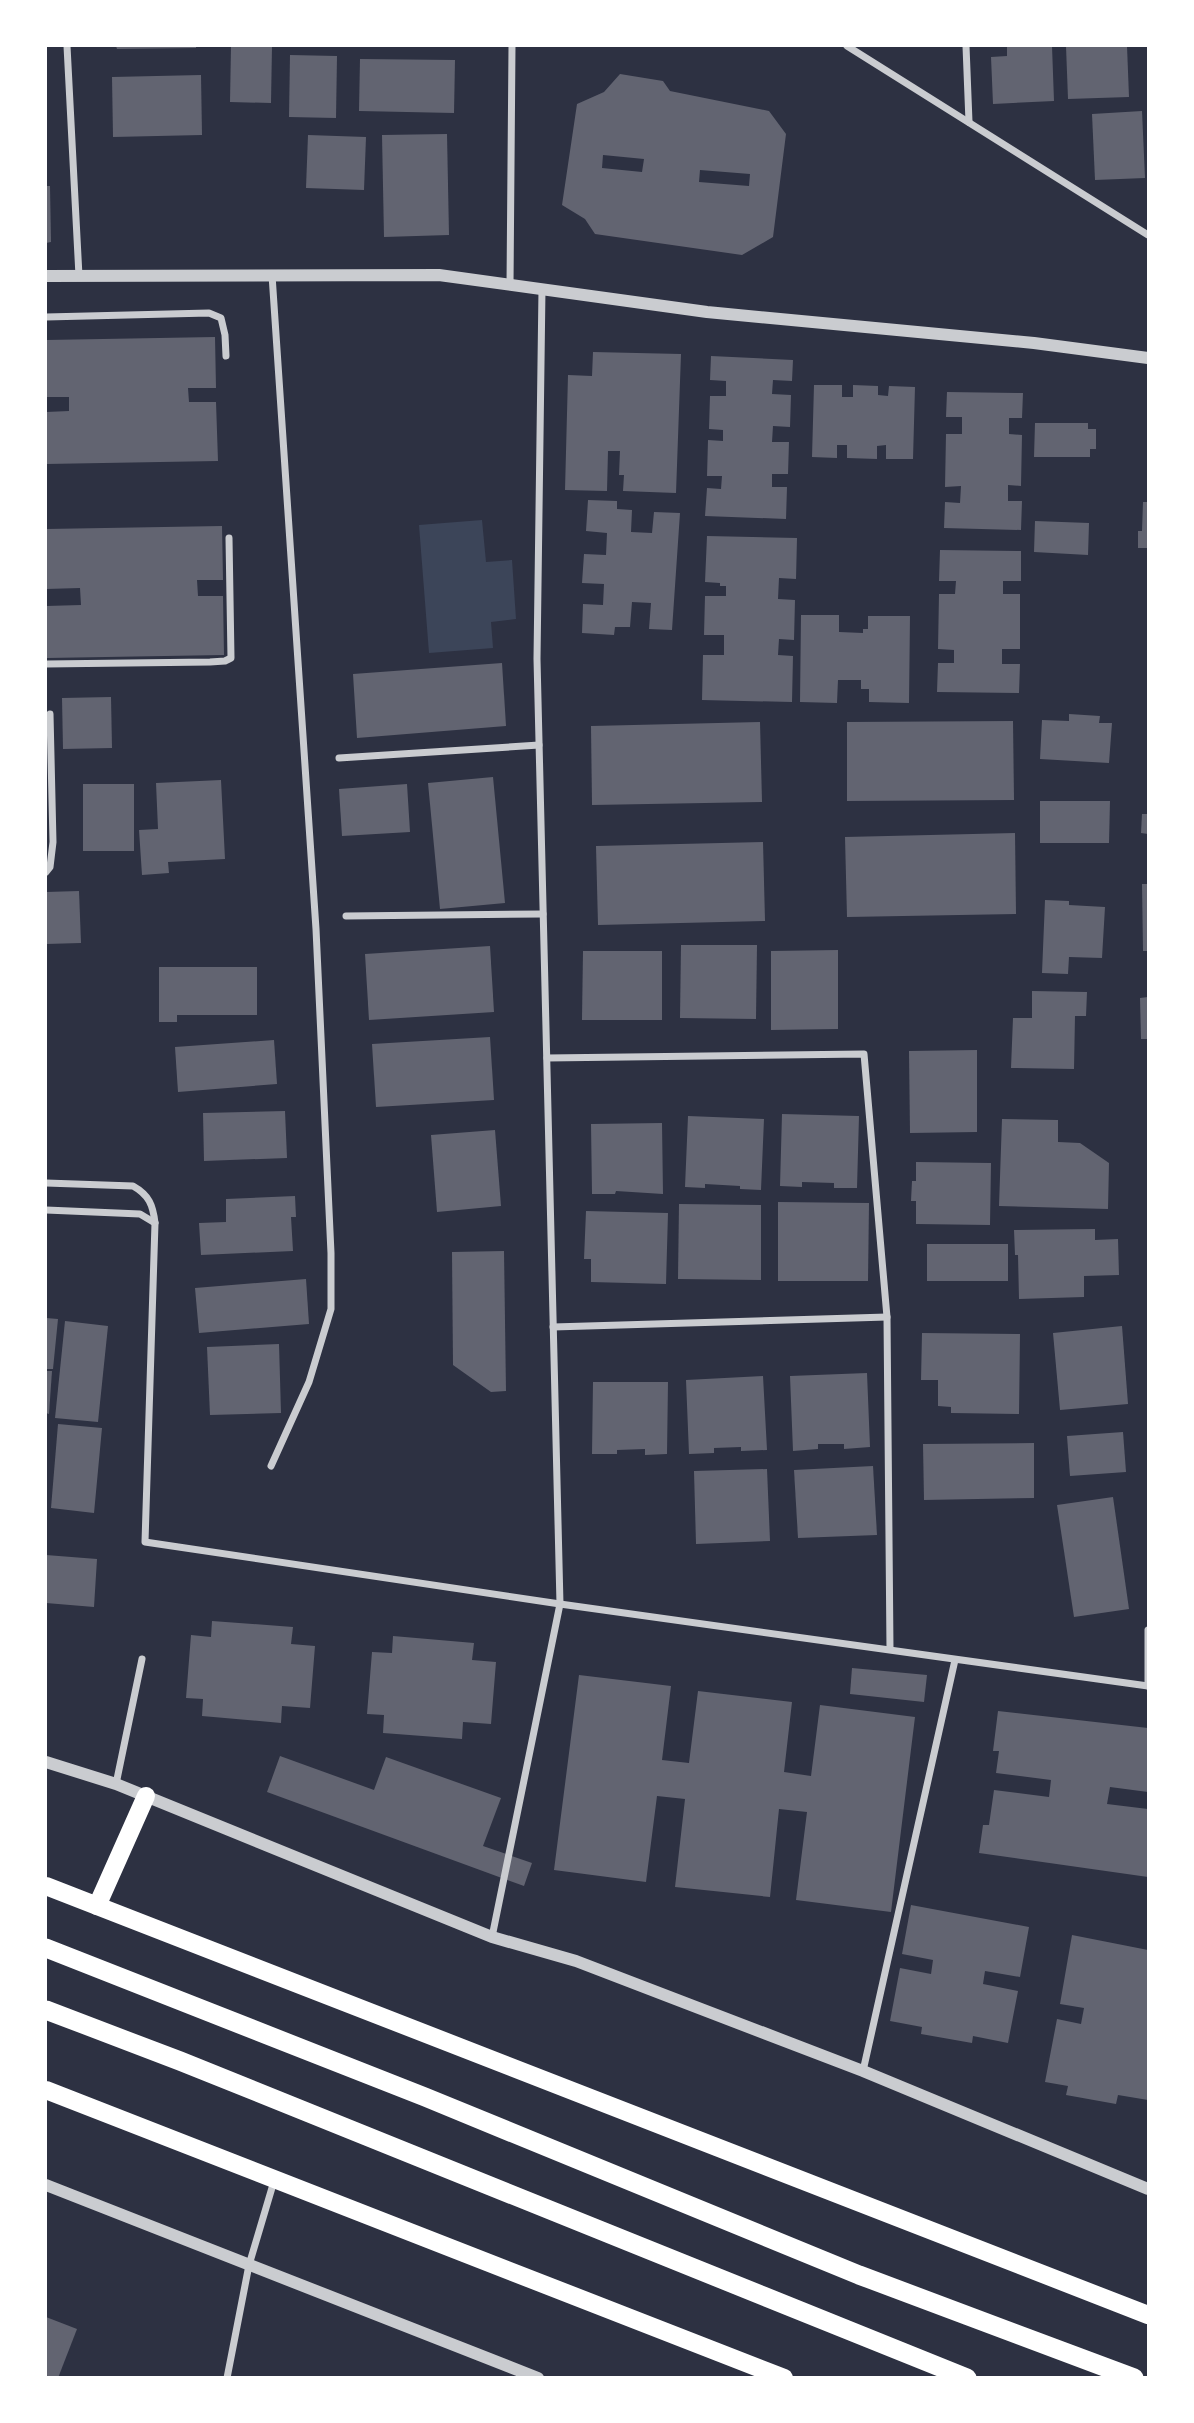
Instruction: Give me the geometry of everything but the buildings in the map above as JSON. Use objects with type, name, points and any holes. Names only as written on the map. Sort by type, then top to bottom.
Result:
[{"type":"highway","points":[[46,1948],[412,2092],[859,2275],[1134,2378]]},
{"type":"highway","points":[[46,2010],[193,2066],[967,2378]]},
{"type":"main road","points":[[97,1906],[146,1796]]},
{"type":"main road","points":[[46,1886],[1149,2315]]},
{"type":"main road","points":[[46,2090],[784,2378]]},
{"type":"street","points":[[67,46],[79,276]]},
{"type":"street","points":[[510,285],[512,46]]},
{"type":"street","points":[[847,46],[1149,235]]},
{"type":"street","points":[[966,46],[969,122]]},
{"type":"street","points":[[271,1466],[309,1382],[331,1309],[331,1253],[316,929],[272,275]]},
{"type":"street","points":[[46,276],[439,275],[707,312],[1034,343],[1149,359]]},
{"type":"street","points":[[492,1937],[560,1604],[537,659],[542,289]]},
{"type":"street","points":[[46,317],[209,313],[221,318],[226,356]]},
{"type":"street","points":[[46,664],[210,662],[231,658],[229,538]]},
{"type":"street","points":[[46,872],[50,867],[53,842],[50,714]]},
{"type":"street","points":[[339,758],[539,745]]},
{"type":"street","points":[[346,916],[543,914]]},
{"type":"street","points":[[547,1058],[864,1054],[887,1317],[890,1649]]},
{"type":"street","points":[[46,1183],[133,1186],[143,1192],[153,1206],[155,1223],[145,1542],[560,1604],[1148,1686],[1149,1630]]},
{"type":"street","points":[[46,1210],[140,1214],[155,1223]]},
{"type":"street","points":[[553,1327],[887,1317]]},
{"type":"street","points":[[116,1784],[142,1659]]},
{"type":"street","points":[[863,2071],[955,1660]]},
{"type":"street","points":[[46,1762],[116,1784],[492,1937],[576,1961],[863,2071],[1149,2189]]},
{"type":"street","points":[[227,2378],[249,2264],[275,2179]]},
{"type":"street","points":[[46,2185],[538,2378]]},
{"type":"shaded area","points":[[482,520],[486,562],[512,560],[516,619],[491,622],[493,648],[429,653],[419,525]]}]
